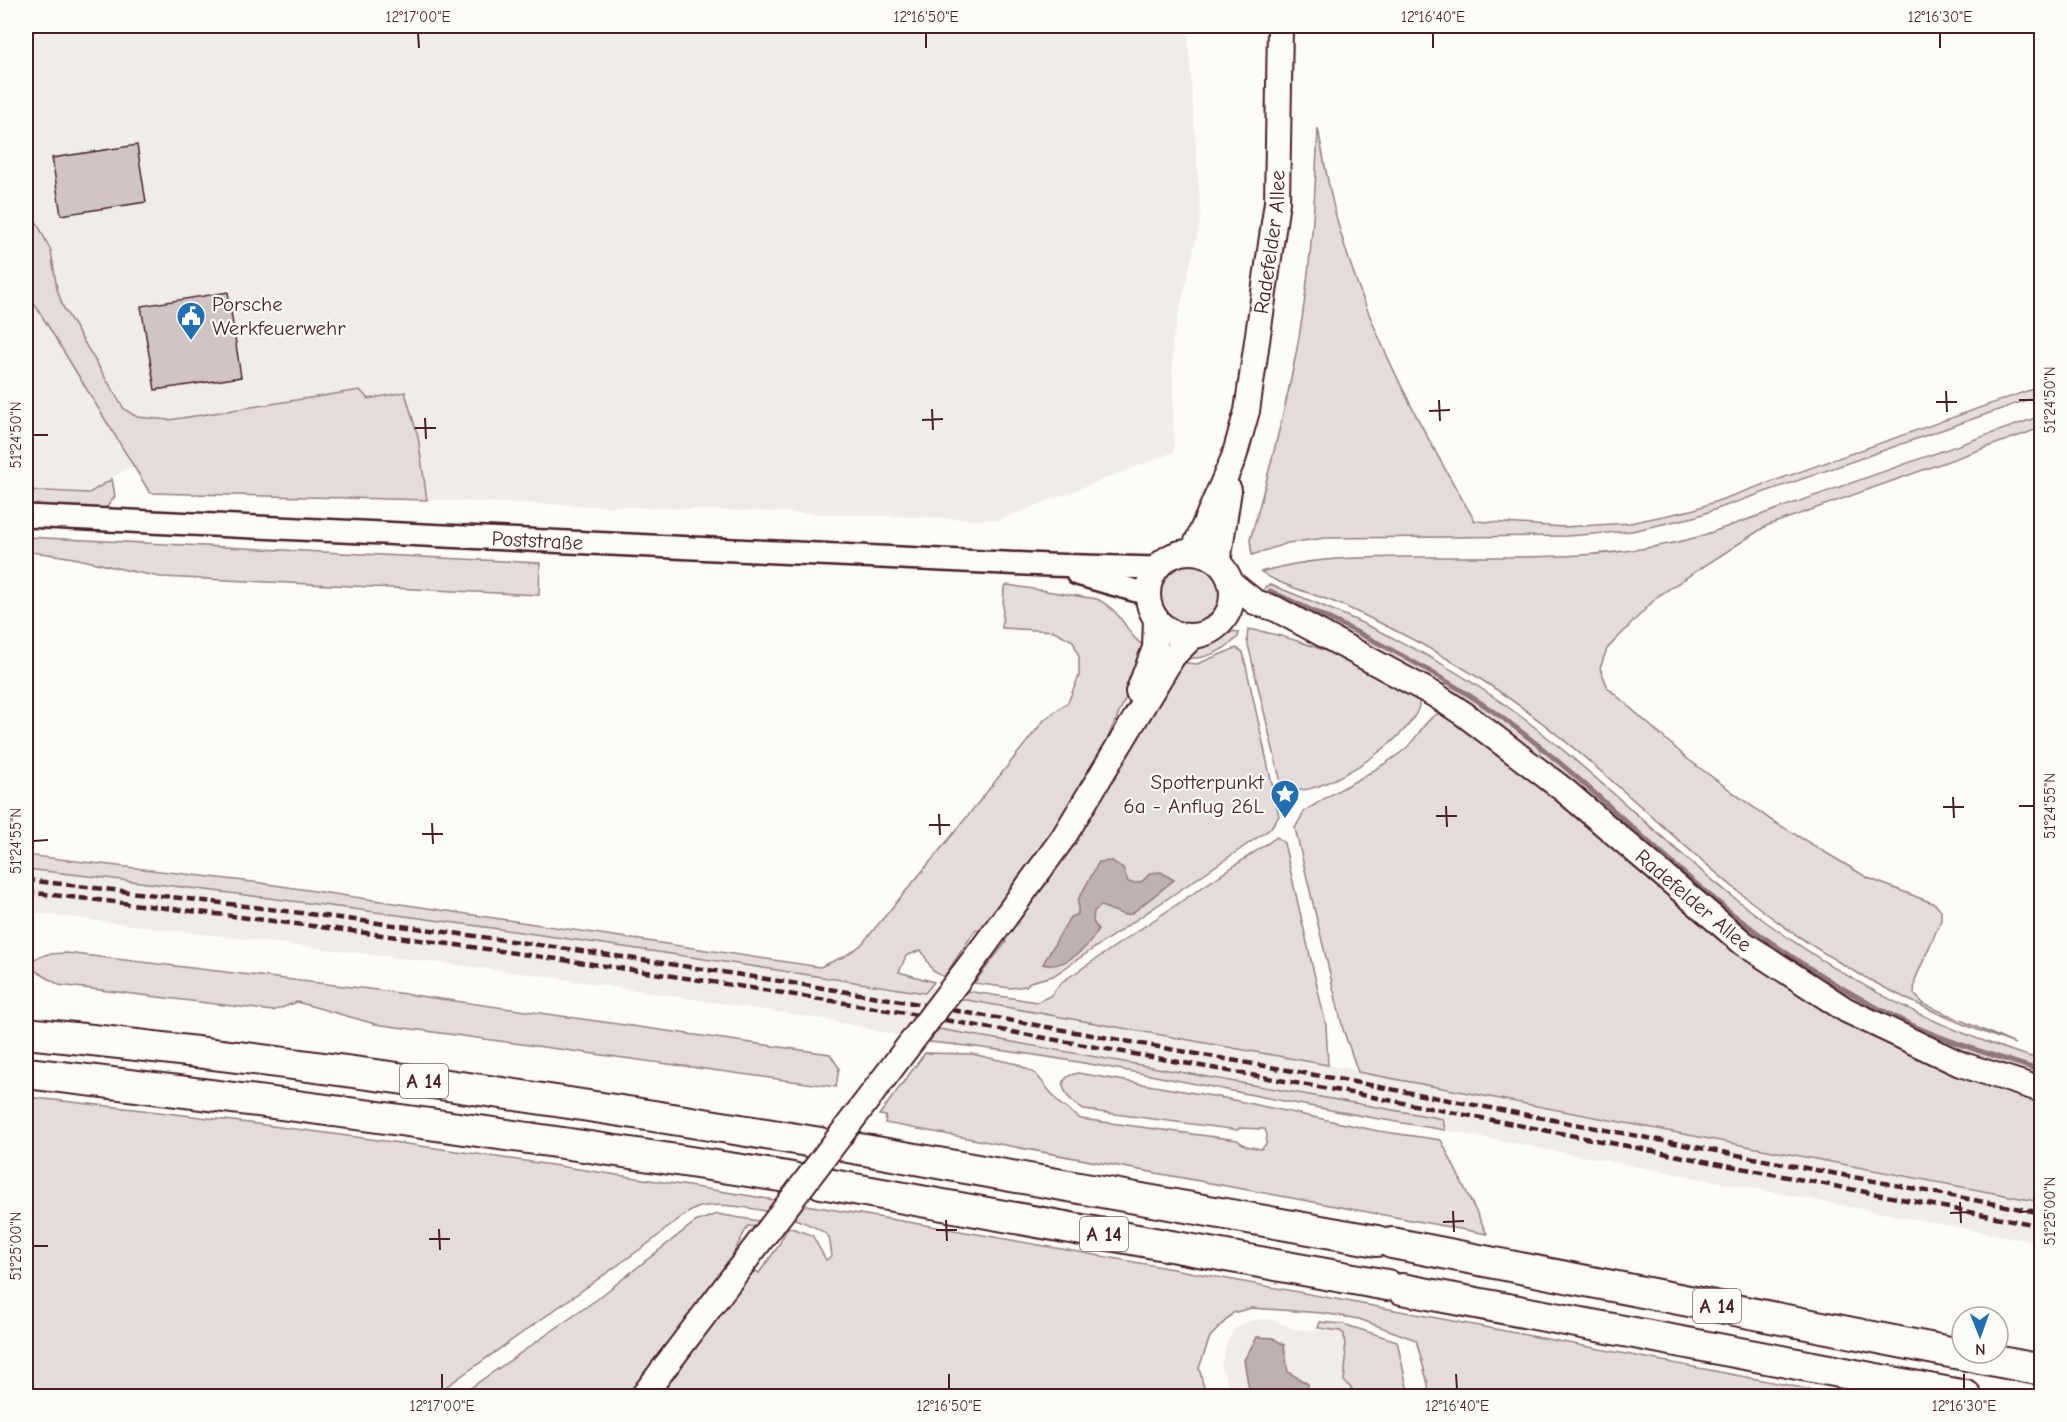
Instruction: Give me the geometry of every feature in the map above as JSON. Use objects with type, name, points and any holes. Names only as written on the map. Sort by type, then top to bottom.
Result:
[{"type":"highway","name":"A 14","points":[[26,1033],[160,1046],[470,1087],[834,1145],[1384,1242],[2042,1370]]},
{"type":"highway","name":"A 14","points":[[26,1073],[257,1099],[584,1145],[807,1180],[1395,1287],[1966,1396]]},
{"type":"main road","name":"Radefelder Allee","points":[[1234,457],[1247,411],[1277,202],[1280,26]]},
{"type":"main road","points":[[1193,551],[1234,457]]},
{"type":"main road","points":[[1218,562],[1234,457]]},
{"type":"main road","points":[[1193,551],[1218,562],[1231,583],[1233,594],[1227,614],[1218,625],[1206,633],[1193,636],[1166,629],[1156,619],[1147,594],[1156,568],[1167,558],[1193,551]]},
{"type":"main road","name":"Radefelder Allee","points":[[1231,583],[1255,602],[1276,609],[1464,714],[1564,790],[1743,943],[1846,1010],[1960,1064],[2042,1090]]},
{"type":"main road","name":"Radefelder Allee","points":[[1227,614],[1274,625],[1373,662]]},
{"type":"main road","points":[[1120,741],[1155,648],[1156,619]]},
{"type":"main road","points":[[643,1396],[982,949],[1063,838],[1173,656],[1193,636]]},
{"type":"street","name":"Poststraße","points":[[26,516],[1048,566],[1156,568]]},
{"type":"street","name":"Poststraße","points":[[1048,566],[1147,594]]},
{"type":"shaded area","points":[[26,26],[1187,26],[1201,217],[1172,344],[1174,452],[999,520],[427,500],[418,437],[405,393],[128,436],[26,263]]},
{"type":"shaded area","points":[[1318,128],[1340,230],[1370,316],[1401,386],[1475,521],[1563,527],[1630,523],[1692,510],[2041,386],[2041,395],[1694,517],[1632,531],[1567,536],[1325,538],[1288,543],[1252,555],[1250,540],[1283,414],[1303,311],[1312,233]]},
{"type":"shaded area","points":[[26,201],[51,251],[57,289],[63,307],[124,409],[137,417],[169,420],[360,390],[368,399],[405,392],[418,437],[427,500],[150,493],[26,290]]},
{"type":"shaded area","points":[[26,290],[132,466],[88,492],[26,489]]},
{"type":"shaded area","points":[[2041,416],[2041,428],[1766,526],[1658,596],[1607,649],[1600,668],[1608,688],[1689,760],[1771,820],[1868,878],[1935,904],[1941,911],[1941,920],[1915,980],[1914,994],[1924,1004],[2015,1044],[1979,1031],[1910,1000],[1843,965],[1811,945],[1717,874],[1559,736],[1526,710],[1474,675],[1382,624],[1261,572],[1297,563],[1333,559],[1553,556],[1626,551],[1662,545],[1698,537]]},
{"type":"shaded area","points":[[112,479],[115,496],[107,507],[101,509],[26,506],[26,490],[89,493]]},
{"type":"shaded area","points":[[26,537],[540,563],[539,595],[161,577],[77,559],[26,552]]},
{"type":"shaded area","points":[[1189,560],[1202,563],[1212,570],[1219,580],[1222,593],[1219,606],[1212,616],[1202,623],[1189,626],[1176,623],[1166,616],[1159,606],[1156,593],[1159,580],[1166,570],[1176,563]]},
{"type":"shaded area","points":[[1008,585],[1097,599],[1114,611],[1133,637],[1146,647],[1144,657],[1097,762],[1039,855],[982,933],[976,929],[944,977],[933,971],[921,950],[906,956],[899,972],[934,982],[925,993],[476,926],[26,869],[26,855],[261,883],[820,967],[845,956],[861,945],[1045,719],[1068,702],[1079,676],[1079,657],[1073,641],[1054,631],[1002,628],[1004,587]]},
{"type":"shaded area","points":[[1271,585],[1410,646],[1463,676],[1555,743],[1713,881],[1780,932],[1850,977],[1924,1016],[1962,1033],[2041,1060],[2041,1081],[1956,1052],[1838,995],[1730,921],[1581,792],[1260,596],[1266,586]]},
{"type":"shaded area","points":[[1248,629],[1293,639],[1358,665],[1419,697],[1417,710],[1408,725],[1393,741],[1354,769],[1316,787],[1299,790],[1288,787],[1281,783],[1247,640]]},
{"type":"shaded area","points":[[1234,631],[1239,633],[1238,637],[1219,651],[1204,657],[1182,657]]},
{"type":"shaded area","points":[[1236,648],[1243,652],[1279,816],[1270,829],[1053,976],[1030,982],[1026,986],[1010,988],[974,983],[1006,942],[1003,939],[1178,662],[1197,664]]},
{"type":"shaded area","points":[[1443,712],[1529,773],[1719,936],[2041,1100],[2041,1202],[1358,1072],[1343,1029],[1295,828],[1304,812],[1392,759],[1409,745],[1431,718]]},
{"type":"shaded area","points":[[1277,837],[1284,843],[1326,1025],[1328,1065],[961,999],[967,991],[1037,1002],[1050,996],[1062,982]]},
{"type":"shaded area","points":[[26,855],[261,883],[931,987],[961,999],[1328,1065],[2041,1202],[2041,1243],[1445,1130],[1344,1115],[1225,1089],[1099,1066],[929,1042],[829,1020],[537,975],[26,912]]},
{"type":"shaded area","points":[[1112,861],[1123,868],[1128,882],[1138,883],[1150,873],[1161,872],[1174,880],[1131,914],[1124,915],[1101,906],[1094,911],[1093,922],[1098,929],[1083,949],[1059,964],[1043,964],[1070,917],[1078,914],[1078,900],[1099,862]]},
{"type":"shaded area","points":[[66,953],[377,990],[830,1054],[839,1068],[836,1087],[375,1024],[297,1002],[273,1011],[59,985],[26,965],[26,962],[48,954]]},
{"type":"shaded area","points":[[939,1029],[1443,1119],[1445,1130],[1059,1059],[929,1042]]},
{"type":"shaded area","points":[[925,1053],[972,1054],[1017,1064],[1036,1074],[1060,1104],[1081,1119],[1237,1140],[1246,1146],[1261,1149],[1266,1144],[1267,1135],[1265,1129],[1239,1128],[1238,1130],[1084,1110],[1072,1102],[1063,1085],[1070,1076],[1078,1073],[1224,1098],[1378,1131],[1441,1140],[1487,1234],[885,1123],[886,1116],[879,1115]]},
{"type":"shaded area","points":[[26,1097],[255,1124],[483,1155],[938,1227],[1392,1309],[1845,1396],[1429,1396],[1416,1340],[1359,1319],[1322,1313],[1251,1308],[1233,1313],[1210,1337],[1199,1368],[1206,1396],[655,1396],[739,1287],[754,1270],[759,1273],[777,1248],[788,1227],[812,1235],[826,1260],[832,1256],[829,1237],[804,1223],[766,1211],[709,1206],[697,1208],[684,1215],[649,1243],[433,1396],[26,1396]]},
{"type":"shaded area","points":[[717,1214],[759,1221],[755,1227],[748,1226],[728,1263],[628,1396],[459,1396],[596,1300],[695,1222]]},
{"type":"shaded area","points":[[1262,1319],[1275,1320],[1293,1329],[1340,1331],[1344,1334],[1346,1360],[1344,1381],[1359,1396],[1233,1396],[1221,1367],[1227,1342],[1236,1328],[1246,1322]]},
{"type":"shaded area","points":[[1320,1322],[1343,1324],[1397,1341],[1409,1396],[1359,1396],[1344,1381],[1346,1360],[1344,1334],[1340,1331],[1318,1328]]},
{"type":"shaded area","points":[[1257,1337],[1273,1338],[1284,1345],[1288,1372],[1308,1384],[1307,1396],[1250,1395],[1244,1360]]},
{"type":"building","points":[[137,145],[146,202],[61,215],[52,158]]},
{"type":"building","name":"Porsche Werkfeuerwehr","points":[[228,292],[241,377],[155,390],[141,306]]},
{"type":"waterway","points":[[1270,591],[1390,649],[1477,700],[1563,766],[1705,892],[1755,931],[1817,973],[1881,1010],[1920,1029],[2042,1071]]},
{"type":"railway","points":[[26,880],[476,936],[925,1005]]},
{"type":"railway","points":[[26,892],[472,947],[695,979],[917,1015]]},
{"type":"railway","points":[[952,1010],[1354,1082],[2042,1213]]},
{"type":"railway","points":[[945,1020],[1357,1094],[2042,1226]]},
{"type":"place","name":"Porsche Werkfeuerwehr","points":[[191,342]]},
{"type":"place","name":"Spotterpunkt 6a - Anflug 26L","points":[[1285,820]]}]
